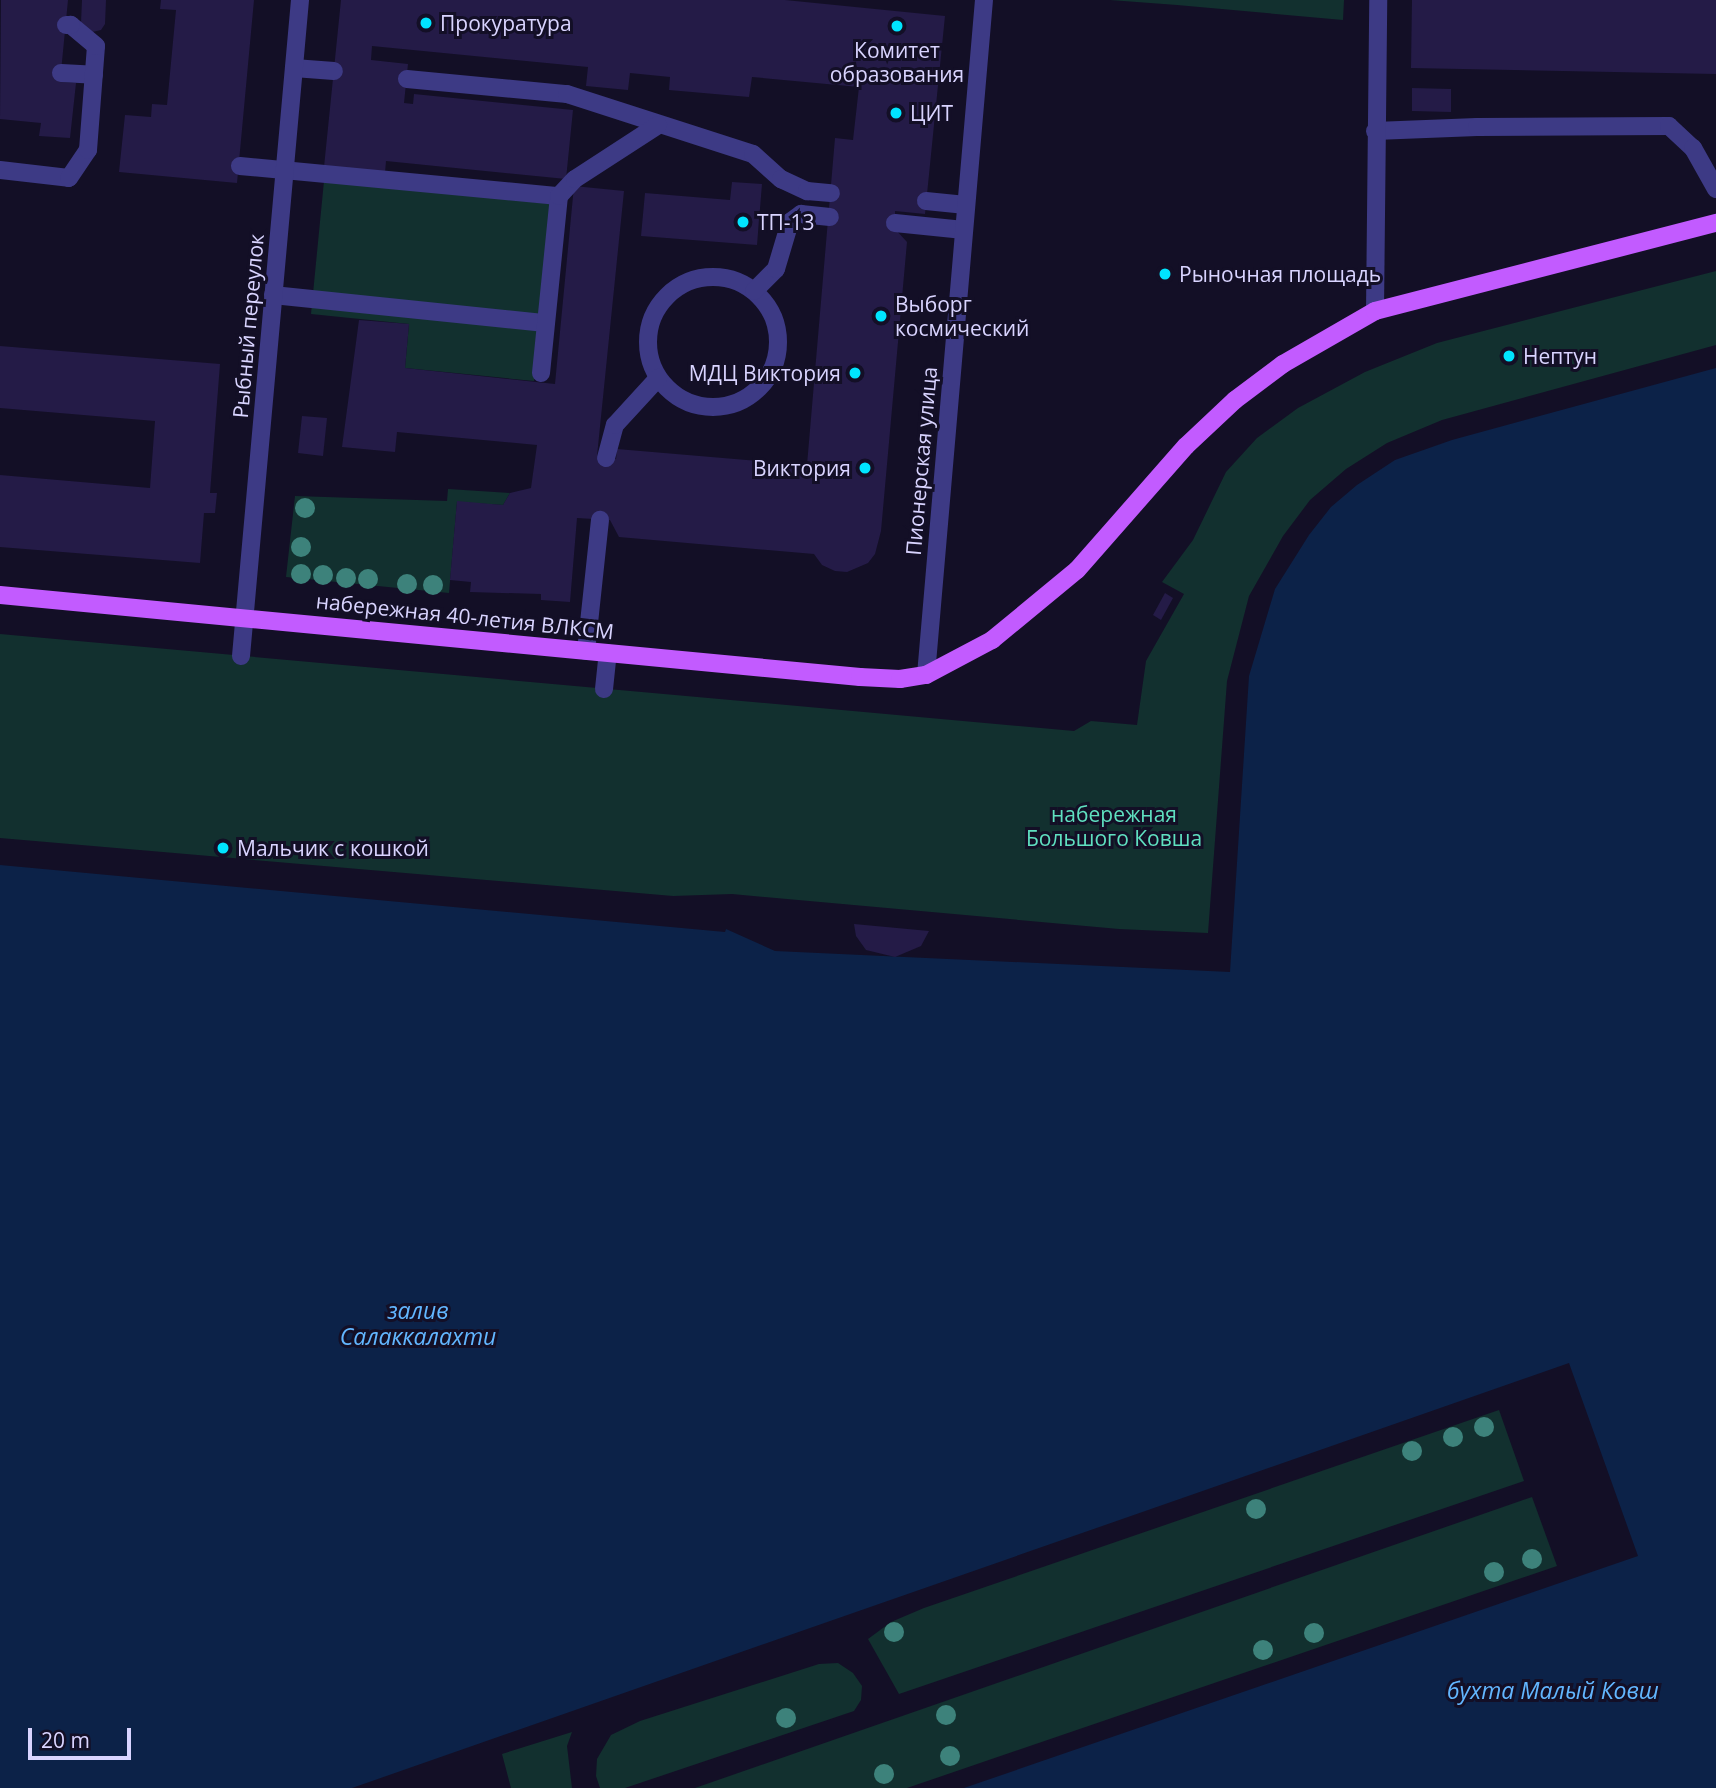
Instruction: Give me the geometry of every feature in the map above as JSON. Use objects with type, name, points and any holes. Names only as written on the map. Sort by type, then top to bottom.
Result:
[{"type":"main road","points":[[926,675],[992,640],[1077,570],[1186,446],[1235,400],[1283,364],[1375,311],[1716,223]]},
{"type":"main road","name":"набережная 40-летия ВЛКСМ","points":[[0,595],[860,677],[900,679],[926,675]]},
{"type":"street","name":"Рыбный переулок","points":[[242,656],[300,0]]},
{"type":"street","name":"Пионерская улица","points":[[926,675],[984,0]]},
{"type":"street","points":[[1375,311],[1378,0]]},
{"type":"street","points":[[2,172],[69,178],[88,150],[96,46],[66,25]]},
{"type":"street","points":[[294,68],[334,71]]},
{"type":"street","points":[[61,73],[94,75]]},
{"type":"street","points":[[407,79],[567,94],[753,154],[781,179],[807,191],[831,193]]},
{"type":"street","points":[[541,373],[559,196],[575,179],[658,125]]},
{"type":"street","points":[[1375,138],[1477,127],[1669,127],[1693,148],[1716,189]]},
{"type":"street","points":[[240,166],[559,196]]},
{"type":"street","points":[[926,201],[967,205]]},
{"type":"street","points":[[754,291],[776,269],[790,222],[801,214],[830,217]]},
{"type":"street","points":[[895,223],[964,230]]},
{"type":"street","points":[[701,277],[732,279],[754,291],[771,310],[778,330],[777,358],[763,386],[740,402],[716,408],[693,405],[681,400],[658,378],[648,346],[651,320],[670,293],[701,277]]},
{"type":"street","points":[[273,295],[546,323]]},
{"type":"street","points":[[606,458],[607,443],[615,425],[658,378]]},
{"type":"street","points":[[586,651],[600,520]]},
{"type":"street","points":[[604,689],[608,653]]},
{"type":"green space","points":[[1110,0],[1344,0],[1343,20]]},
{"type":"green space","points":[[324,181],[553,204],[534,381],[405,368],[409,324],[311,314]]},
{"type":"green space","name":"набережная Большого Ковша","points":[[1716,271],[1716,345],[1442,420],[1387,443],[1346,469],[1310,500],[1283,536],[1249,596],[1227,681],[1208,933],[1119,929],[732,894],[673,896],[0,838],[0,634],[1074,731],[1091,721],[1137,725],[1146,661],[1184,594],[1162,582],[1193,540],[1226,472],[1257,438],[1298,408],[1365,372],[1437,343]]},
{"type":"green space","points":[[448,489],[510,493],[503,505],[457,502],[449,593],[286,577],[295,496],[447,501]]},
{"type":"green space","points":[[1499,1410],[1524,1481],[899,1694],[868,1639],[891,1622],[924,1608]]},
{"type":"green space","points":[[1532,1497],[1557,1566],[907,1788],[695,1788]]},
{"type":"green space","points":[[838,1663],[853,1673],[862,1686],[861,1700],[854,1711],[625,1788],[600,1788],[596,1776],[597,1759],[611,1735],[640,1721],[819,1664]]},
{"type":"green space","points":[[572,1732],[567,1746],[572,1788],[511,1788],[502,1754]]},
{"type":"water","name":"залив Салаккалахти","points":[[1716,368],[1716,1788],[964,1788],[1638,1556],[1569,1363],[352,1788],[0,1788],[0,865],[725,932],[726,929],[775,951],[1230,972],[1249,676],[1275,589],[1309,535],[1331,507],[1357,485],[1395,460],[1452,440]]},
{"type":"building","points":[[1,0],[68,0],[60,82],[76,83],[70,138],[39,136],[41,123],[0,119]]},
{"type":"building","points":[[82,0],[106,0],[105,24],[101,30],[88,33],[81,23]]},
{"type":"building","points":[[161,0],[254,0],[237,183],[119,172],[125,115],[151,117],[152,104],[167,105],[176,10],[160,9]]},
{"type":"building","points":[[341,0],[785,0],[945,16],[925,214],[895,211],[895,229],[907,242],[881,531],[875,554],[868,563],[847,572],[835,571],[822,565],[814,554],[619,537],[610,520],[577,518],[570,602],[541,600],[541,594],[470,592],[471,582],[450,580],[457,501],[503,505],[510,493],[531,488],[537,445],[397,432],[395,452],[342,447],[359,320],[409,324],[405,368],[555,384],[574,186],[624,191],[597,456],[616,459],[617,449],[807,465],[835,138],[853,140],[859,87],[752,77],[749,97],[669,90],[670,77],[630,73],[628,90],[586,86],[588,67],[372,46],[371,60],[408,64],[404,103],[413,104],[414,94],[573,110],[566,179],[386,161],[385,173],[324,167]]},
{"type":"building","points":[[1412,0],[1716,0],[1716,74],[1411,68]]},
{"type":"building","points":[[1412,88],[1451,89],[1451,112],[1412,111]]},
{"type":"building","points":[[732,182],[762,184],[757,245],[641,236],[645,193],[730,200]]},
{"type":"building","points":[[0,346],[220,364],[210,493],[217,493],[215,513],[204,513],[200,563],[0,547],[0,475],[150,488],[155,421],[0,408]]},
{"type":"building","points":[[302,416],[327,418],[323,456],[298,453]]},
{"type":"building","points":[[1165,593],[1173,598],[1161,620],[1153,615]]},
{"type":"building","points":[[854,924],[929,931],[921,946],[895,957],[866,950],[856,936]]},
{"type":"place","name":"Прокуратура","points":[[426,23]]},
{"type":"place","name":"Комитет образования","points":[[897,26]]},
{"type":"place","name":"ЦИТ","points":[[896,113]]},
{"type":"place","name":"ТП-13","points":[[743,222]]},
{"type":"place","name":"Рыночная площадь","points":[[1165,274]]},
{"type":"place","name":"Выборг космический","points":[[881,316]]},
{"type":"place","name":"Нептун","points":[[1509,356]]},
{"type":"place","name":"МДЦ Виктория","points":[[855,373]]},
{"type":"place","name":"Виктория","points":[[865,468]]},
{"type":"place","name":"Мальчик с кошкой","points":[[223,848]]},
{"type":"water label","name":"бухта Малый Ковш","points":[[1553,1690]]}]
